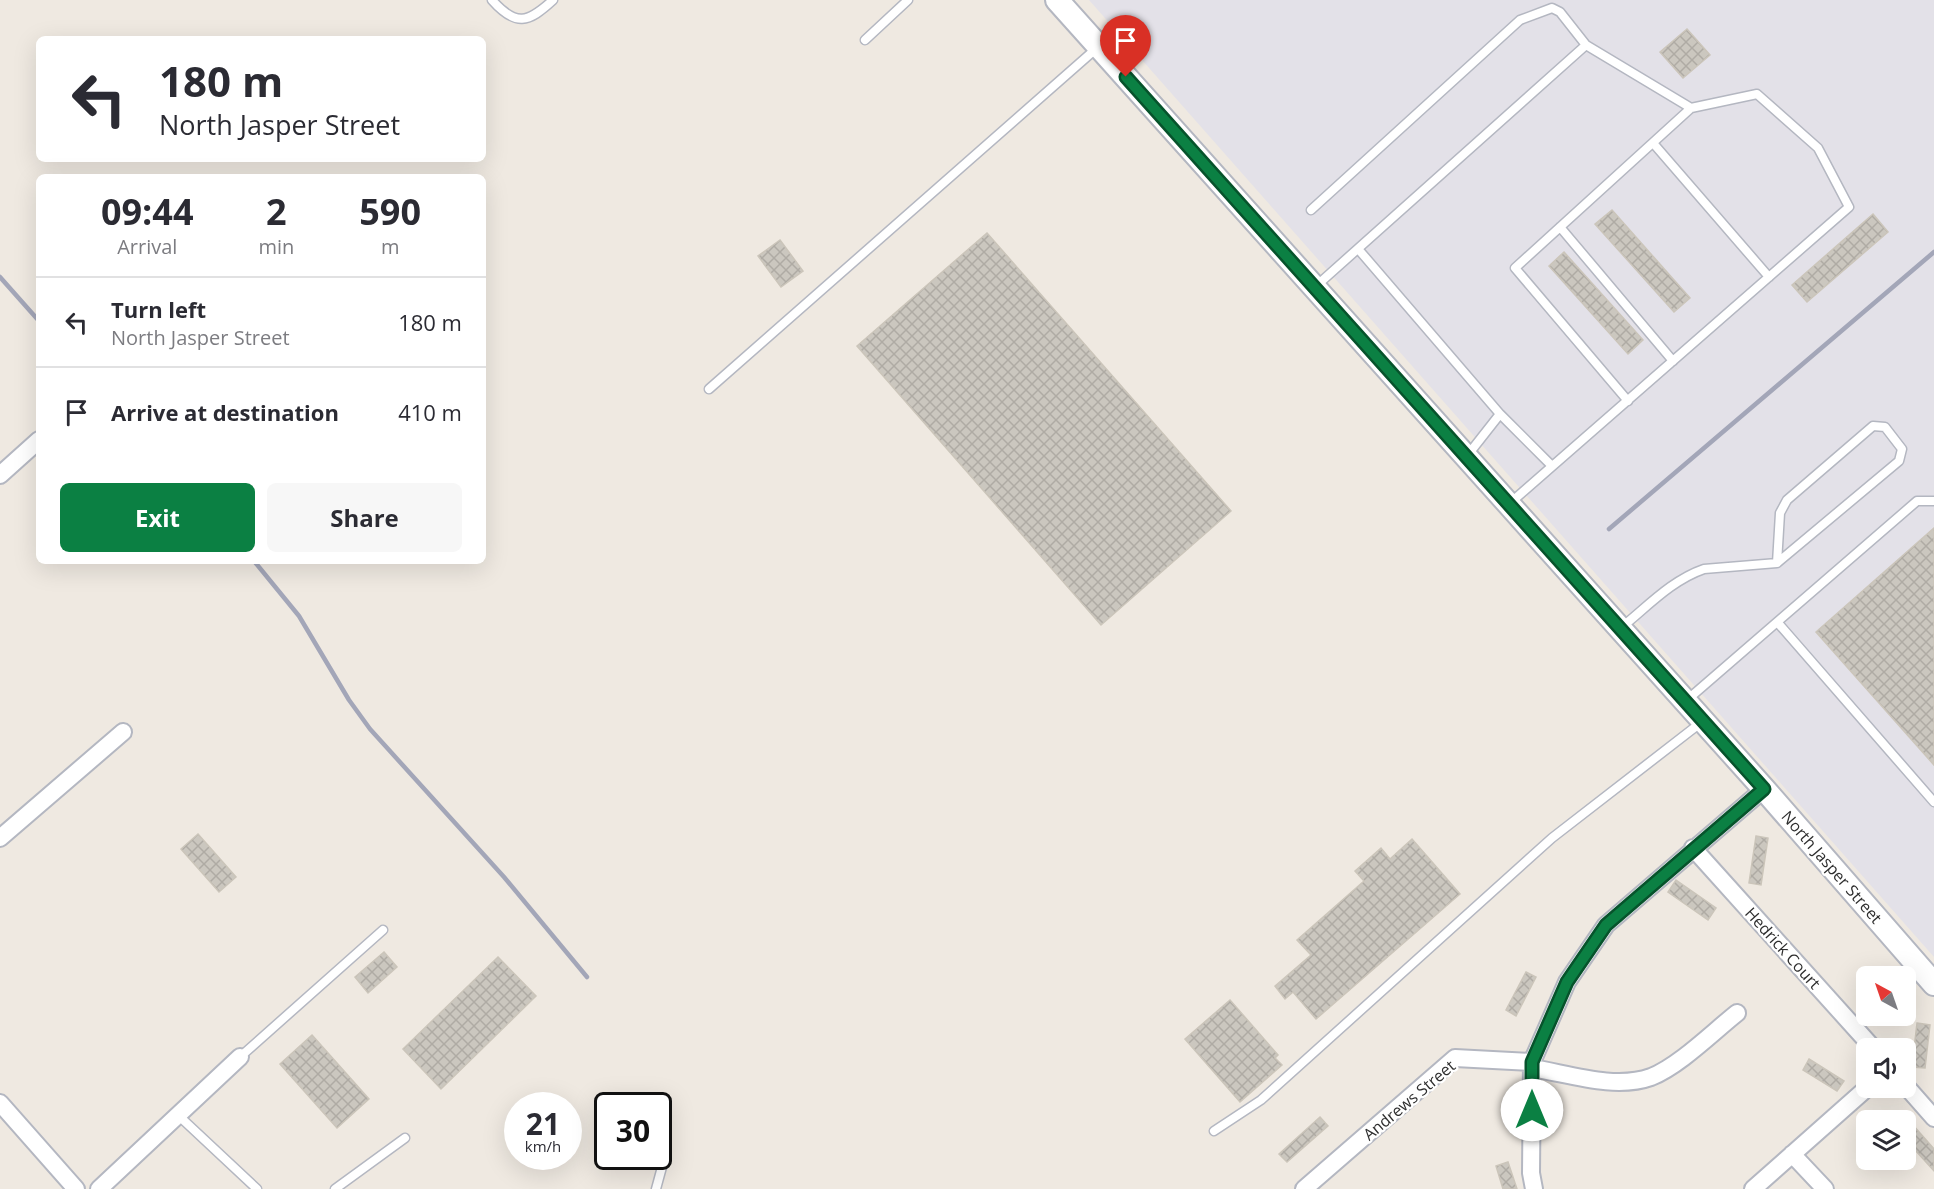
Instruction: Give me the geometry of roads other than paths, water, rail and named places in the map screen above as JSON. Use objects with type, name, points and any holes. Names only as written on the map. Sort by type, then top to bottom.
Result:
[{"type":"street","name":"North Jasper Street","points":[[1057,0],[1764,789],[1934,984]]},
{"type":"street","points":[[0,475],[36,443]]},
{"type":"street","points":[[0,838],[123,732]]},
{"type":"street","points":[[1534,1189],[1531,1173],[1532,1065],[1567,982],[1606,925],[1764,789]]},
{"type":"street","name":"Hedrick Court","points":[[1693,848],[1864,1038]]},
{"type":"street","name":"Andrews Street","points":[[1316,1185],[1455,1058],[1532,1065],[1616,1082],[1651,1077],[1677,1061],[1737,1013]]},
{"type":"street","points":[[99,1189],[240,1057]]},
{"type":"street","points":[[1916,1097],[1934,1118]]},
{"type":"street","points":[[1753,1189],[1856,1098]]},
{"type":"street","points":[[0,1103],[76,1189]]},
{"type":"street","points":[[1792,1154],[1825,1189]]},
{"type":"lane","points":[[492,0],[505,15],[521,20],[537,14],[553,0]]},
{"type":"lane","points":[[864,40],[908,0]]},
{"type":"lane","points":[[1311,210],[1520,20],[1552,8],[1560,12],[1586,45],[1691,108]]},
{"type":"lane","points":[[1314,287],[1359,250],[1586,45]]},
{"type":"lane","points":[[709,389],[1099,46]]},
{"type":"lane","points":[[1509,504],[1628,401],[1850,207],[1818,148],[1757,94],[1691,108],[1515,268],[1628,401]]},
{"type":"lane","points":[[1653,143],[1769,277]]},
{"type":"lane","points":[[1560,227],[1673,361]]},
{"type":"lane","points":[[1359,250],[1500,414],[1552,466]]},
{"type":"lane","points":[[1466,457],[1500,414]]},
{"type":"lane","points":[[1620,629],[1679,580],[1693,573],[1704,569],[1777,563],[1899,461],[1902,449],[1885,427],[1873,426],[1787,500],[1780,513],[1777,563]]},
{"type":"lane","points":[[1685,701],[1917,501],[1934,501]]},
{"type":"lane","points":[[1778,623],[1934,802]]},
{"type":"lane","points":[[1214,1131],[1261,1100],[1578,816],[1703,721]]},
{"type":"lane","points":[[240,1057],[383,930]]},
{"type":"lane","points":[[179,1116],[257,1189]]},
{"type":"lane","points":[[335,1189],[405,1138]]},
{"type":"lane","points":[[656,1189],[661,1170]]},
{"type":"railway","points":[[1609,529],[1934,252]]},
{"type":"railway","points":[[0,277],[36,318]]},
{"type":"railway","points":[[256,564],[299,616],[349,700],[370,729],[504,877],[587,977]]}]
